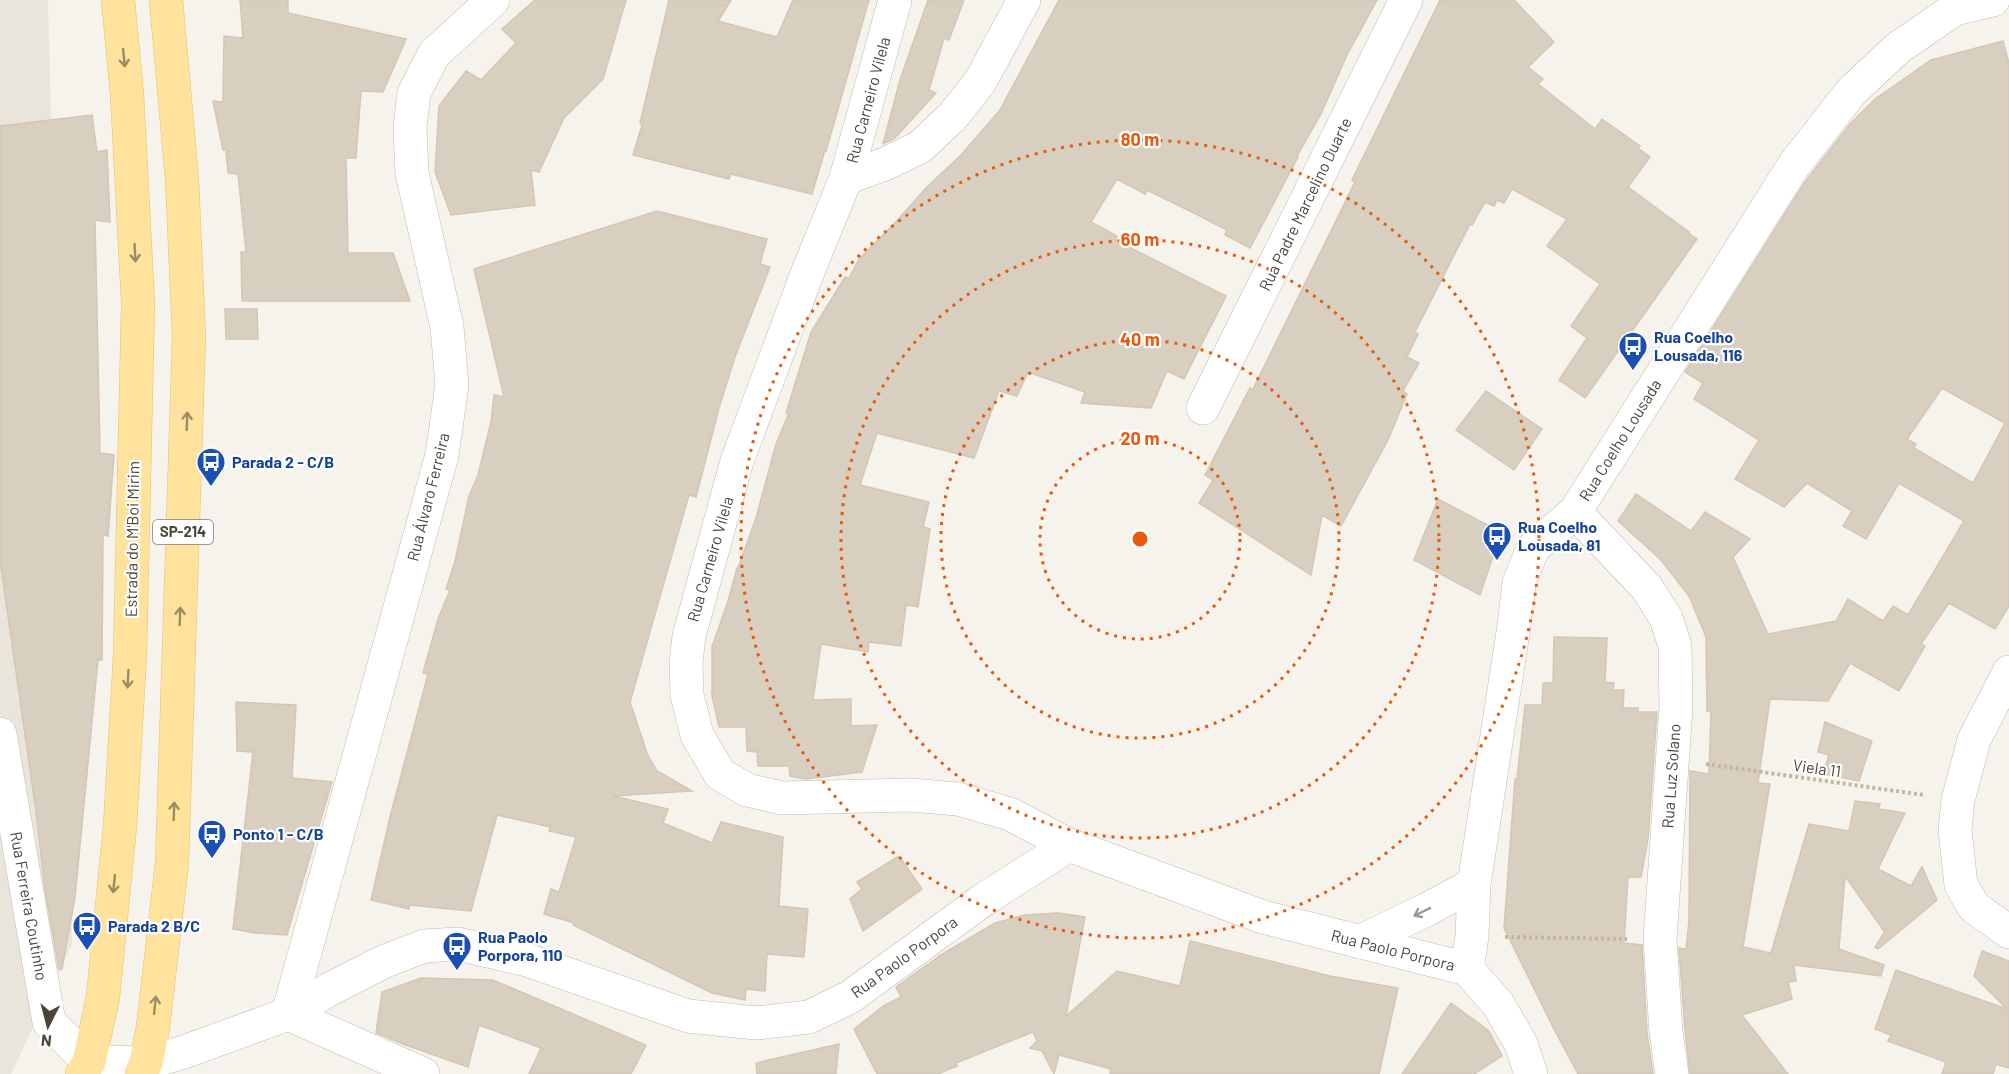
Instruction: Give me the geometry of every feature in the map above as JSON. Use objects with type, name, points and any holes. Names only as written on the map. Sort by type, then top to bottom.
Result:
[{"type":"main road","name":"Estrada do M'Boi Mirim","points":[[86,1068],[103,996],[120,826],[130,655],[138,303],[127,94],[118,0]]},
{"type":"main road","name":"SP-214","points":[[143,1068],[153,1027],[172,863],[189,336],[182,179],[166,0]]},
{"type":"street","name":"Rua Álvaro Ferreira","points":[[288,1014],[442,455],[452,385],[447,327],[412,173],[410,127],[414,93],[434,54],[493,0]]},
{"type":"street","name":"Rua Carneiro Vilela","points":[[895,0],[846,178],[807,274],[737,462],[689,636],[686,663],[687,695],[697,735],[720,774],[747,790],[782,798],[910,795],[958,799],[1010,814],[1069,845]]},
{"type":"street","points":[[846,178],[885,164],[920,147],[952,117],[980,82],[1024,0]]},
{"type":"street","name":"Rua Padre Marcelino Duarte","points":[[1203,408],[1406,0]]},
{"type":"street","name":"Rua Coelho Lousada","points":[[1467,969],[1472,936],[1474,884],[1519,583],[1533,548],[1575,512],[1794,165],[1851,92],[1898,48],[1955,9],[1993,0]]},
{"type":"street","name":"Rua Luz Solano","points":[[1575,512],[1647,588],[1666,618],[1675,646],[1676,708],[1660,939],[1666,1032],[1672,1074]]},
{"type":"street","points":[[2009,672],[1974,740],[1958,800],[1956,830],[1961,885],[1974,907],[2009,932]]},
{"type":"street","name":"Rua Ferreira Coutinho","points":[[0,734],[49,1022],[86,1068]]},
{"type":"street","points":[[1035,867],[1039,830]]},
{"type":"street","name":"Rua Paolo Porpora","points":[[86,1068],[143,1068],[288,1014],[383,962],[424,946],[458,944],[527,960],[688,1016],[756,1023],[809,1017],[850,997],[983,900],[1069,845],[1263,918],[1467,969],[1498,1004],[1521,1044],[1532,1074]]},
{"type":"street","points":[[1359,942],[1474,884]]},
{"type":"street","points":[[288,1014],[423,1074]]},
{"type":"path","name":"Viela 11","points":[[1673,760],[1958,800]]},
{"type":"path","points":[[1472,936],[1660,939]]},
{"type":"shaded area","points":[[0,0],[48,0],[72,944],[11,1074],[0,1074]]},
{"type":"building","points":[[240,0],[288,0],[288,13],[406,39],[383,92],[361,91],[356,158],[346,158],[348,253],[393,253],[410,301],[242,301],[241,252],[246,252],[238,174],[228,173],[226,150],[223,150],[213,101],[223,102],[224,36],[243,38]]},
{"type":"building","points":[[535,0],[626,0],[603,79],[564,118],[539,172],[531,170],[535,205],[451,215],[435,172],[439,106],[466,71],[481,80],[516,43],[502,29]]},
{"type":"building","points":[[669,0],[731,0],[718,21],[777,37],[793,0],[869,0],[812,194],[731,174],[729,179],[633,155],[642,125],[640,123]]},
{"type":"building","points":[[928,0],[964,0],[949,40],[944,38],[929,90],[936,93],[894,139],[883,144],[900,80]]},
{"type":"building","points":[[1059,0],[1377,0],[1347,55],[1321,114],[1250,248],[1225,235],[1227,230],[1147,190],[1145,194],[1117,179],[1091,222],[1117,236],[1115,240],[1226,296],[1184,379],[1167,371],[1151,408],[1081,403],[1085,392],[1028,372],[1017,396],[999,391],[974,458],[877,433],[860,485],[929,502],[923,527],[930,529],[918,607],[906,605],[901,646],[869,642],[868,652],[821,644],[813,700],[851,699],[851,726],[877,725],[862,772],[805,779],[790,776],[789,766],[758,766],[757,752],[747,751],[746,727],[719,727],[712,696],[712,647],[737,568],[756,518],[776,444],[789,413],[786,413],[811,332],[845,277],[849,278],[859,259],[926,188],[961,155],[1000,110]]},
{"type":"building","points":[[1440,0],[1514,0],[1554,42],[1528,67],[1543,79],[1538,84],[1595,129],[1602,119],[1640,146],[1638,148],[1650,157],[1628,187],[1697,239],[1585,398],[1559,380],[1587,338],[1571,326],[1600,284],[1547,246],[1567,219],[1512,189],[1504,203],[1497,200],[1494,206],[1485,202],[1472,225],[1470,224],[1415,332],[1418,334],[1407,357],[1419,363],[1403,391],[1407,394],[1388,440],[1341,526],[1322,515],[1311,575],[1199,503],[1213,480],[1205,475],[1250,388],[1253,389],[1355,182],[1352,180]]},
{"type":"building","points":[[2003,41],[2009,63],[2009,606],[1995,629],[1949,603],[1921,644],[1925,646],[1899,691],[1850,663],[1828,701],[1770,699],[1758,783],[1770,784],[1743,947],[1771,953],[1809,824],[1849,831],[1855,801],[1880,804],[1879,809],[1905,813],[1878,869],[1911,886],[1922,867],[1937,900],[1878,949],[1875,947],[1886,930],[1884,931],[1845,876],[1839,949],[1884,965],[1881,976],[1794,965],[1796,981],[1788,982],[1792,999],[1742,1015],[1788,1074],[1690,1074],[1679,948],[1686,949],[1689,921],[1690,771],[1709,774],[1711,712],[1707,711],[1706,637],[1689,596],[1661,560],[1618,521],[1636,494],[1691,531],[1705,512],[1750,539],[1733,557],[1768,634],[1836,621],[1848,599],[1883,621],[1893,606],[1908,615],[1964,521],[1899,483],[1866,539],[1843,526],[1852,511],[1807,483],[1784,507],[1735,479],[1759,440],[1694,399],[1703,383],[1685,372],[1805,182],[1850,124],[1875,99],[1931,60]],"holes":[[[1942,388],[2005,423],[1973,483],[1914,448],[1916,444],[1907,439]]]},
{"type":"building","points":[[92,115],[97,152],[107,150],[110,222],[95,220],[100,453],[114,455],[108,536],[103,535],[102,660],[98,660],[75,897],[62,969],[59,969],[45,889],[0,560],[0,126]]},
{"type":"building","points":[[657,211],[767,239],[760,264],[770,267],[735,357],[696,497],[689,495],[630,702],[648,756],[657,771],[692,791],[613,796],[668,809],[663,823],[712,843],[721,822],[783,837],[779,906],[808,909],[804,957],[767,954],[765,991],[746,989],[745,1000],[712,993],[573,925],[574,923],[544,914],[551,889],[559,892],[576,837],[549,831],[550,827],[497,815],[471,911],[409,905],[409,909],[371,900],[390,817],[428,674],[423,673],[438,619],[450,590],[446,589],[455,561],[469,496],[478,475],[491,422],[494,395],[504,397],[474,269]]},
{"type":"building","points":[[225,309],[257,309],[258,339],[226,339]]},
{"type":"building","points":[[1486,391],[1542,429],[1514,470],[1456,430]]},
{"type":"building","points":[[1438,499],[1501,532],[1480,595],[1414,560]]},
{"type":"building","points":[[1554,637],[1607,638],[1605,682],[1614,683],[1613,690],[1624,690],[1623,708],[1638,708],[1638,712],[1657,712],[1648,839],[1641,877],[1628,877],[1624,943],[1642,945],[1647,1033],[1653,1074],[1578,1074],[1504,928],[1515,779],[1517,779],[1525,705],[1542,705],[1543,683],[1553,683]]},
{"type":"building","points":[[236,702],[296,705],[292,778],[332,782],[287,935],[233,929],[253,752],[237,751]]},
{"type":"building","points":[[1825,722],[1872,741],[1859,781],[1823,774],[1829,755],[1818,752]]},
{"type":"building","points":[[899,856],[922,889],[863,931],[850,899],[862,889],[857,882]]},
{"type":"building","points":[[1058,913],[1085,917],[1066,1016],[1117,971],[1180,986],[1190,941],[1330,976],[1398,988],[1379,1074],[1110,1074],[1111,1069],[1059,1055],[1054,1074],[1042,1051],[1030,1048],[1037,1041],[1033,1032],[956,1063],[957,1066],[938,1074],[877,1074],[854,1029],[885,1005],[901,997],[896,987],[941,955],[995,923],[1025,915]]},
{"type":"building","points":[[1982,951],[2009,961],[2009,1068],[1996,1064],[1993,1074],[1942,1074],[1946,1062],[1888,1041],[1891,1035],[1875,1029],[1896,970],[2007,1009],[1974,976]]},
{"type":"building","points":[[421,978],[493,980],[646,1045],[631,1074],[529,1074],[541,1048],[479,1025],[468,1067],[376,1033],[382,992]]},
{"type":"building","points":[[1451,1003],[1489,1031],[1502,1056],[1474,1074],[1402,1074]]},
{"type":"building","points":[[839,1044],[836,1074],[757,1074],[756,1063]]},
{"type":"place","name":"Rua Coelho Lousada, 116","points":[[1633,372]]},
{"type":"place","name":"Parada 2 - C/B","points":[[211,488]]},
{"type":"place","name":"Rua Coelho Lousada, 81","points":[[1497,562]]},
{"type":"place","name":"Ponto 1 - C/B","points":[[212,860]]},
{"type":"place","name":"Parada 2 B/C","points":[[87,952]]},
{"type":"place","name":"Rua Paolo Porpora, 110","points":[[457,972]]}]
